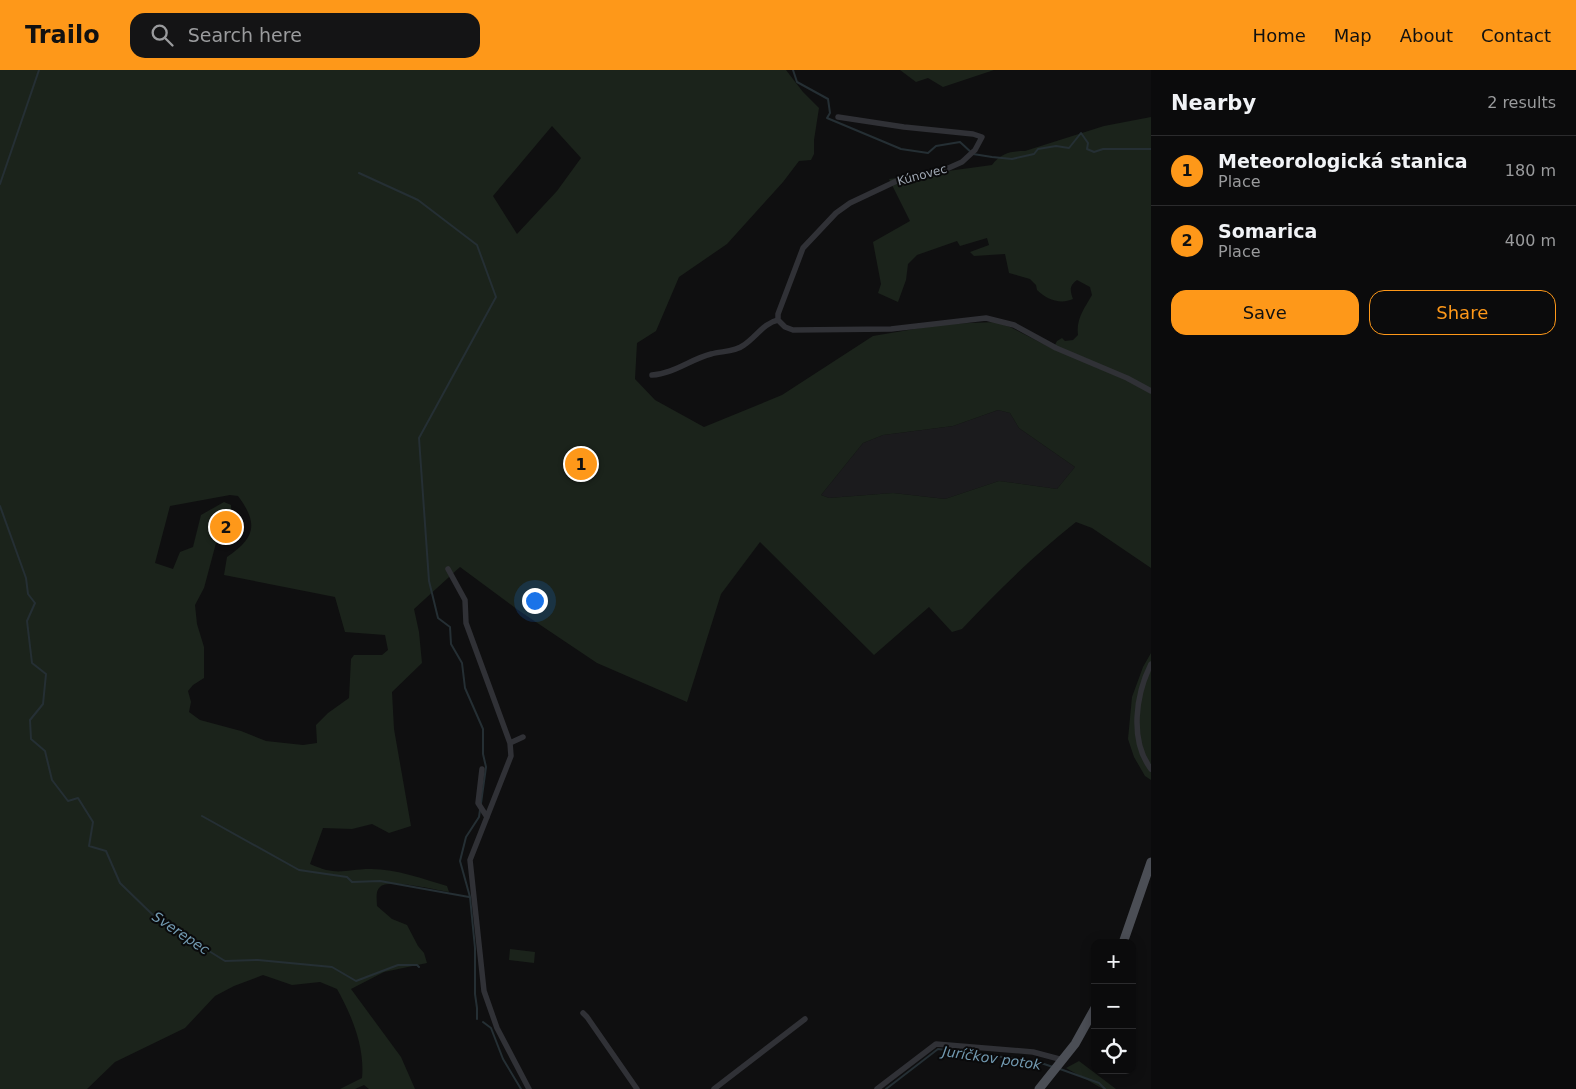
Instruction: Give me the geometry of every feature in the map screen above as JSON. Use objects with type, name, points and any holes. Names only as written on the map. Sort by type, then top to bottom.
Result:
[{"type":"main road","points":[[1124,939],[1151,862]]},
{"type":"main road","points":[[1039,1089],[1062,1062],[1091,1016]]},
{"type":"street","name":"Kúnovec","points":[[778,320],[780,309],[789,290],[803,248],[836,213],[850,203],[903,178],[944,170],[962,162],[975,150],[982,137],[973,134],[904,127],[838,117]]},
{"type":"street","points":[[652,375],[665,373],[690,361],[711,354],[743,346],[770,322],[778,320],[785,327],[793,330],[806,330],[892,329],[986,318],[1014,325],[1056,348],[1127,378],[1151,391]]},
{"type":"street","points":[[448,569],[465,600],[466,623],[510,743],[511,756],[470,860],[484,991],[497,1028],[529,1089]]},
{"type":"street","points":[[1151,664],[1142,689],[1137,717],[1138,740],[1146,763],[1151,768]]},
{"type":"street","points":[[510,743],[522,738]]},
{"type":"street","points":[[482,769],[478,803],[488,817]]},
{"type":"street","points":[[583,1013],[637,1089]]},
{"type":"street","points":[[714,1089],[805,1019]]},
{"type":"street","points":[[878,1089],[936,1044],[1034,1052],[1062,1062]]},
{"type":"shaded area","points":[[0,70],[786,70],[803,92],[819,108],[814,140],[814,154],[811,160],[799,161],[783,182],[727,244],[679,277],[656,331],[637,343],[635,379],[655,400],[704,427],[782,395],[873,336],[944,324],[996,322],[1053,349],[1057,341],[1062,338],[1065,341],[1073,340],[1078,335],[1079,319],[1092,295],[1090,287],[1077,280],[1071,288],[1073,299],[1058,301],[1049,298],[1037,290],[1036,285],[1030,279],[1009,273],[1005,254],[974,256],[970,252],[989,245],[987,238],[960,246],[957,241],[917,255],[908,264],[906,280],[898,302],[878,293],[881,284],[873,242],[910,221],[889,179],[992,165],[999,158],[1015,151],[1025,151],[1104,126],[1151,117],[1151,568],[1092,528],[1076,522],[1017,574],[962,629],[952,632],[929,607],[874,655],[760,542],[721,594],[687,702],[597,663],[518,610],[460,567],[414,609],[419,632],[422,663],[392,692],[394,729],[411,826],[389,833],[372,824],[352,829],[323,828],[310,864],[335,871],[381,869],[447,886],[449,892],[402,884],[384,885],[378,889],[377,906],[392,919],[407,925],[424,953],[427,963],[384,972],[351,989],[401,1057],[415,1089],[369,1089],[364,1085],[355,1089],[340,1089],[362,1078],[362,1066],[356,1032],[348,1010],[337,989],[320,982],[292,985],[263,975],[234,986],[215,996],[185,1028],[115,1062],[87,1089],[0,1089]],"holes":[[[552,126],[581,158],[557,191],[517,234],[493,196]],[[998,410],[1010,413],[1019,428],[1075,467],[1057,489],[999,481],[945,499],[893,493],[829,498],[821,495],[863,443],[883,435],[953,426]],[[230,495],[238,496],[249,515],[251,530],[243,543],[227,557],[224,575],[335,597],[345,632],[385,635],[388,650],[382,655],[354,655],[351,659],[349,698],[328,713],[316,725],[317,743],[303,745],[266,741],[241,731],[200,720],[189,712],[191,702],[188,691],[193,685],[204,678],[204,647],[197,624],[195,605],[204,588],[216,543],[231,512],[231,505],[224,502],[201,515],[193,547],[180,552],[173,569],[155,563],[170,506]]]},
{"type":"shaded area","points":[[900,70],[994,70],[943,87],[928,78],[916,82]]},
{"type":"shaded area","points":[[998,410],[1010,413],[1019,428],[1075,467],[1057,489],[999,481],[945,499],[893,493],[829,498],[821,495],[863,443],[883,435],[953,426]]},
{"type":"shaded area","points":[[1151,653],[1151,780],[1145,776],[1134,757],[1128,739],[1132,697],[1143,667]]},
{"type":"shaded area","points":[[510,949],[535,952],[534,963],[509,960]]},
{"type":"shaded area","points":[[1079,1061],[1091,1070],[1091,1074],[1096,1074],[1116,1089],[1103,1089],[1066,1068]]},
{"type":"waterway","name":"Sverepec","points":[[0,184],[39,70]]},
{"type":"waterway","points":[[793,70],[797,82],[828,99],[830,113],[827,118],[901,149],[928,153],[936,146],[960,142],[973,154],[1012,159],[1034,154],[1038,149],[1056,146],[1069,148],[1081,133],[1088,143],[1087,149],[1094,152],[1103,149],[1151,149]]},
{"type":"waterway","points":[[359,173],[418,200],[477,245],[496,297],[419,438],[429,581],[438,618],[450,627],[451,644],[462,663],[465,688],[483,729],[483,754],[486,767],[481,803]]},
{"type":"waterway","name":"Sverepec","points":[[0,506],[26,578],[28,594],[35,603],[27,621],[32,663],[46,674],[43,704],[30,720],[31,739],[45,751],[52,780],[68,801],[78,798],[93,822],[89,846],[106,851],[120,883],[156,918],[225,961],[258,960],[332,967],[356,981],[398,965],[417,965],[419,967]]},
{"type":"waterway","points":[[477,1019],[475,948],[470,897],[460,861],[466,837],[479,817],[480,810]]},
{"type":"waterway","points":[[202,816],[299,870],[347,877],[352,882],[380,881],[469,897]]},
{"type":"waterway","name":"Sverepec","points":[[483,1022],[491,1028],[503,1059],[521,1089]]},
{"type":"waterway","name":"Juríčkov potok","points":[[886,1089],[938,1049],[1035,1061],[1053,1067]]},
{"type":"waterway","name":"Juríčkov potok","points":[[1060,1069],[1099,1083],[1105,1089]]},
{"type":"place","name":"Meteorologická stanica","points":[[581,464]]},
{"type":"place","name":"Somarica","points":[[226,527]]}]
